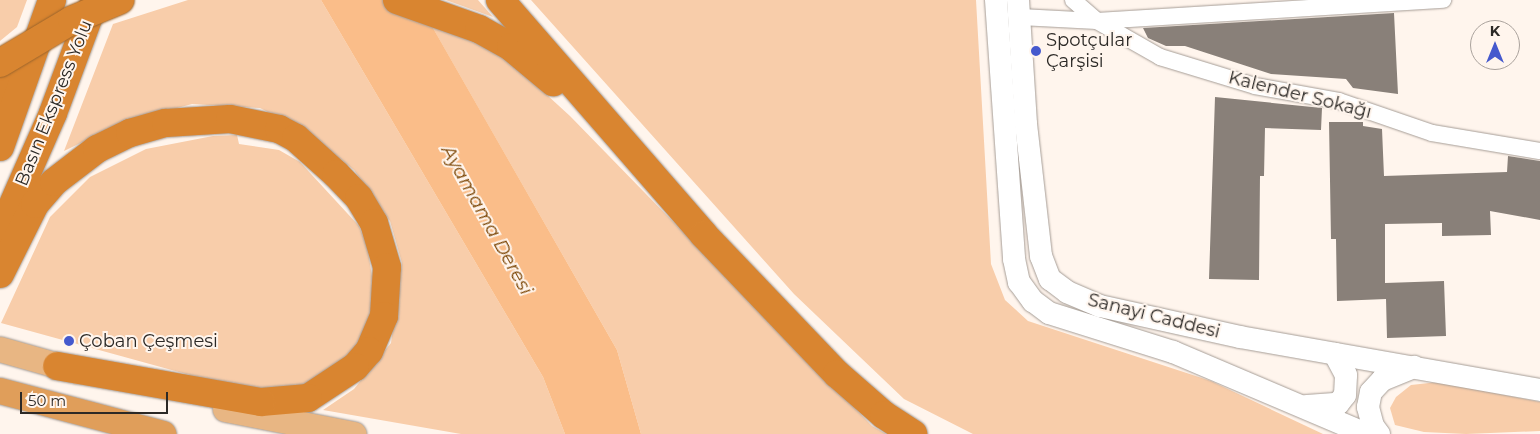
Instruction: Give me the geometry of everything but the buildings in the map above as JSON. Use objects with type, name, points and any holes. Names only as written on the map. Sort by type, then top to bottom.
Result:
[{"type":"highway","points":[[0,95],[43,0]]},
{"type":"highway","name":"Basın Ekspress Yolu","points":[[0,147],[52,0]]},
{"type":"highway","name":"Basın Ekspress Yolu","points":[[0,234],[56,105],[95,0]]},
{"type":"highway","points":[[0,63],[72,20],[120,0]]},
{"type":"highway","points":[[397,0],[479,29],[511,47],[610,129]]},
{"type":"highway","points":[[500,0],[586,96],[610,129],[704,235],[837,374],[884,415],[913,434]]},
{"type":"highway","points":[[0,274],[35,204],[54,182],[97,148],[130,133],[166,123],[230,119],[255,122],[279,129],[296,138],[336,174],[358,198],[374,223],[387,267],[384,316],[369,351],[355,367],[308,398],[261,402],[57,366]]},
{"type":"highway","points":[[0,391],[163,434]]},
{"type":"main road","name":"Sanayi Caddesi","points":[[996,0],[1014,258],[1019,282],[1032,301],[1049,313],[1173,352],[1366,434]]},
{"type":"main road","name":"Sanayi Caddesi","points":[[1019,9],[1026,124],[1038,236],[1050,278],[1067,292],[1100,306],[1335,354],[1540,390]]},
{"type":"main road","points":[[0,350],[194,402],[354,434]]},
{"type":"main road","points":[[1303,406],[1324,407],[1338,404],[1345,395],[1346,375],[1335,354]]},
{"type":"main road","points":[[1380,434],[1373,426],[1368,407],[1371,392],[1382,380],[1416,367]]},
{"type":"street","name":"Kalender Sokağı","points":[[1073,0],[1097,21],[1160,57],[1255,86],[1339,101],[1432,133],[1540,151]]},
{"type":"street","points":[[1019,9],[1097,21],[1443,0]]},
{"type":"shaded area","points":[[0,0],[27,0],[17,27],[0,41]]},
{"type":"shaded area","points":[[188,0],[321,0],[543,377],[565,434],[461,434],[323,410],[354,389],[391,343],[402,263],[390,221],[354,170],[309,133],[260,108],[192,104],[122,123],[64,151],[113,24]]},
{"type":"shaded area","points":[[446,0],[478,0],[493,17]]},
{"type":"shaded area","points":[[531,0],[976,0],[991,264],[1005,300],[1028,321],[1211,381],[1323,434],[973,434],[904,399],[794,294]]},
{"type":"shaded area","points":[[430,23],[467,37],[512,63],[570,116],[872,426],[886,434],[641,434],[617,350]]},
{"type":"shaded area","points":[[237,135],[239,144],[279,150],[300,162],[359,226],[367,246],[373,282],[370,320],[356,353],[303,390],[237,388],[1,323],[50,217],[90,177],[146,149],[213,136]]},
{"type":"shaded area","points":[[1438,382],[1540,402],[1540,431],[1466,434],[1424,432],[1395,425],[1390,408],[1396,397],[1411,385]]},
{"type":"water","name":"Ayamama Deresi","points":[[321,0],[417,0],[617,350],[641,434],[565,434],[543,377]]},
{"type":"place","name":"Spotçular Çarşisi","points":[[1036,51]]},
{"type":"place","name":"Çoban Çeşmesi","points":[[69,341]]}]
